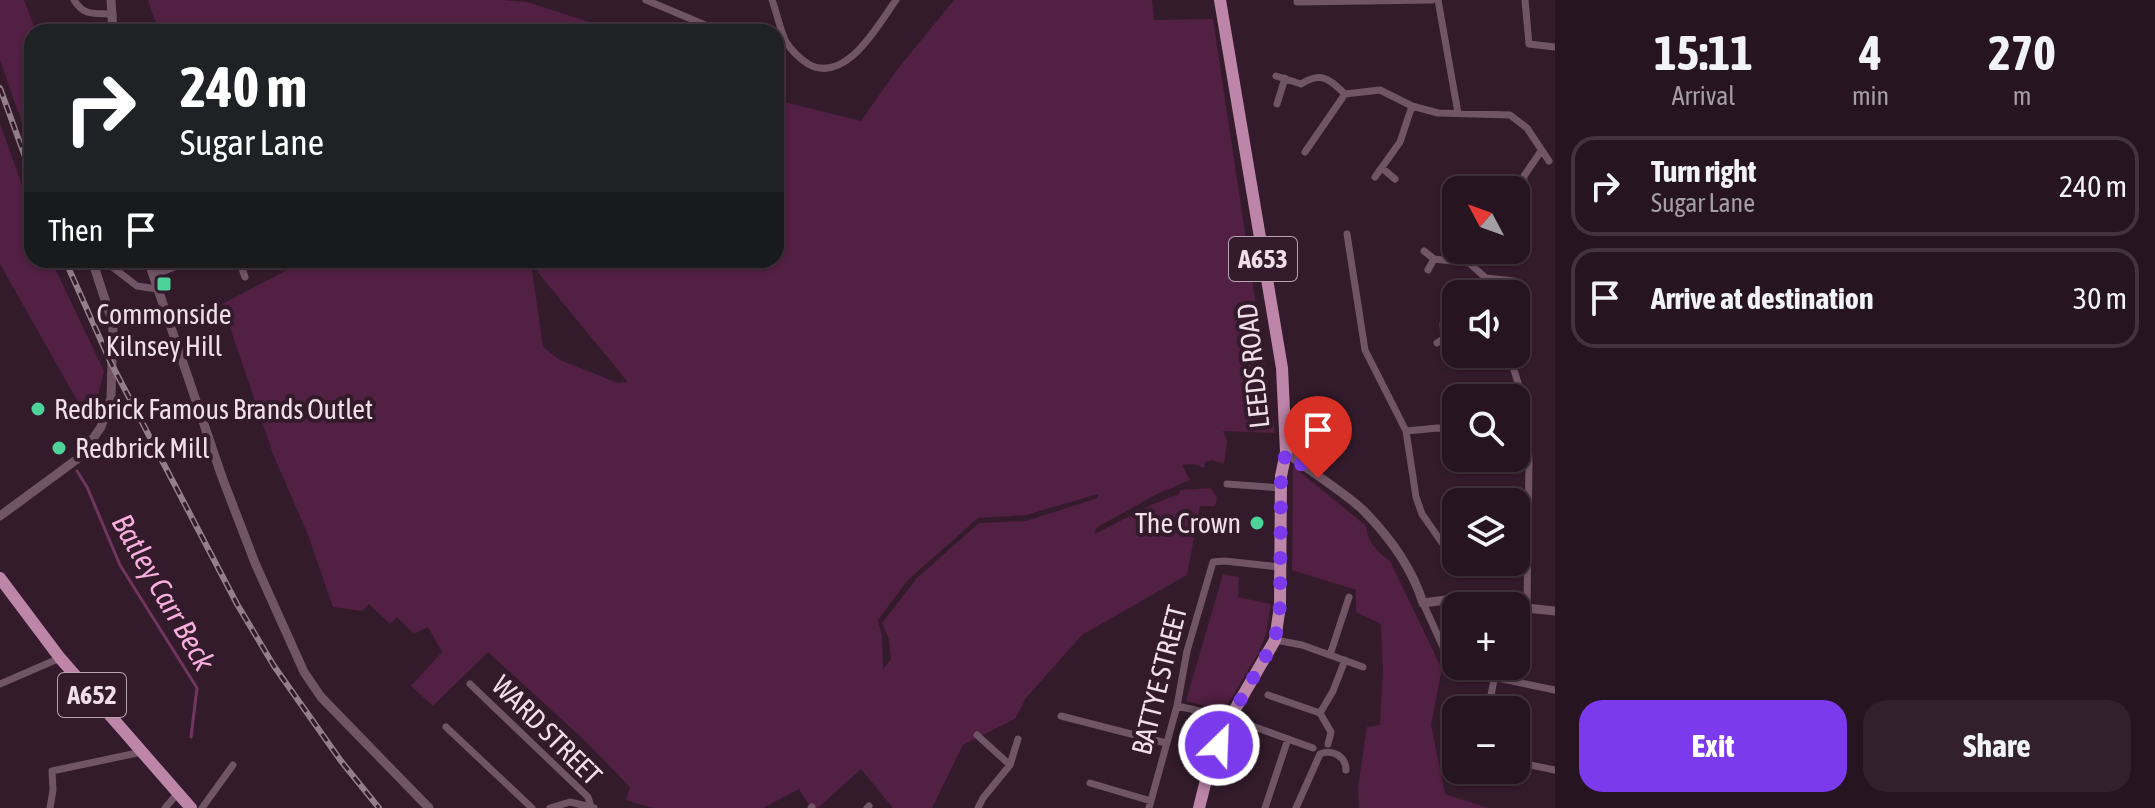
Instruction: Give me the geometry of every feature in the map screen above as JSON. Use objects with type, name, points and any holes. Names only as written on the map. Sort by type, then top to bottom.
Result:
[{"type":"main road","name":"LEEDS ROAD","points":[[1199,808],[1208,772],[1230,718],[1275,640],[1280,606],[1281,488],[1286,452],[1282,368],[1220,0]]},
{"type":"main road","name":"A652","points":[[0,578],[60,658],[191,808]]},
{"type":"street","points":[[74,0],[79,8],[90,15],[113,14]]},
{"type":"street","points":[[111,0],[113,24]]},
{"type":"street","points":[[646,0],[703,24]]},
{"type":"street","points":[[772,0],[780,24]]},
{"type":"street","points":[[784,34],[796,56],[812,66],[829,69],[847,61],[862,47],[896,0]]},
{"type":"street","points":[[1297,2],[1432,0]]},
{"type":"street","points":[[1438,0],[1458,113]]},
{"type":"street","points":[[1525,0],[1529,44],[1555,47]]},
{"type":"street","points":[[1276,76],[1301,84],[1313,77],[1329,79],[1345,94]]},
{"type":"street","points":[[1277,104],[1285,78]]},
{"type":"street","points":[[1305,152],[1345,94],[1380,90],[1412,106],[1438,113],[1510,115],[1527,128],[1549,161]]},
{"type":"street","points":[[1375,177],[1400,142],[1412,106]]},
{"type":"street","points":[[1524,176],[1541,151]]},
{"type":"street","points":[[1382,168],[1395,179]]},
{"type":"street","points":[[1347,234],[1365,350],[1406,431],[1416,497],[1422,514],[1442,543]]},
{"type":"street","points":[[1424,251],[1434,259],[1469,263],[1486,278],[1505,280]]},
{"type":"street","points":[[1428,270],[1434,259]]},
{"type":"street","points":[[0,516],[80,457],[101,427],[111,398],[113,324],[95,268]]},
{"type":"street","points":[[113,268],[137,286],[157,289]]},
{"type":"street","points":[[151,268],[222,477],[255,563],[304,672],[321,697],[429,808]]},
{"type":"street","points":[[154,275],[172,268]]},
{"type":"street","points":[[242,268],[245,277]]},
{"type":"street","points":[[1406,431],[1442,428]]},
{"type":"street","points":[[1286,452],[1361,508],[1393,545],[1417,585],[1442,645]]},
{"type":"street","points":[[1227,484],[1281,488]]},
{"type":"street","name":"BATTYE STREET","points":[[1150,804],[1177,706],[1187,651],[1213,562],[1282,567]]},
{"type":"street","points":[[1330,655],[1349,597]]},
{"type":"street","points":[[1423,603],[1442,601]]},
{"type":"street","points":[[1530,608],[1555,611]]},
{"type":"street","points":[[1275,640],[1302,645],[1363,667]]},
{"type":"street","points":[[0,684],[60,658]]},
{"type":"street","points":[[1320,713],[1345,660]]},
{"type":"street","points":[[1491,696],[1494,680],[1555,690]]},
{"type":"street","name":"WARD STREET","points":[[470,684],[588,797],[594,808]]},
{"type":"street","points":[[1268,695],[1320,713],[1331,732],[1328,744]]},
{"type":"street","points":[[1177,706],[1230,718],[1313,748]]},
{"type":"street","points":[[1061,716],[1166,743]]},
{"type":"street","points":[[446,727],[532,808]]},
{"type":"street","points":[[977,735],[1010,765]]},
{"type":"street","points":[[1265,808],[1288,739]]},
{"type":"street","points":[[978,808],[1010,765],[1019,745]]},
{"type":"street","points":[[50,808],[52,771],[142,752]]},
{"type":"street","points":[[1296,808],[1320,754],[1328,752],[1338,755],[1344,761],[1346,770]]},
{"type":"street","points":[[202,808],[233,765]]},
{"type":"street","points":[[1530,765],[1555,770]]},
{"type":"street","points":[[1090,784],[1150,804]]},
{"type":"street","points":[[165,808],[178,793]]},
{"type":"street","points":[[550,808],[570,802],[594,808]]},
{"type":"shaded area","points":[[0,0],[24,0],[33,24],[24,24],[24,128],[0,60]]},
{"type":"shaded area","points":[[148,0],[501,0],[527,2],[595,24],[156,24]]},
{"type":"shaded area","points":[[954,0],[1152,0],[1154,20],[1213,19],[1275,433],[1223,431],[1227,441],[1224,464],[1212,460],[1205,462],[1204,468],[1193,464],[1182,465],[1190,480],[1157,494],[1096,528],[1095,534],[1179,494],[1180,490],[1211,488],[1217,498],[1215,506],[1200,506],[1187,575],[1082,635],[1026,698],[1015,719],[963,745],[932,808],[893,808],[861,769],[818,808],[811,808],[799,789],[763,808],[652,808],[626,800],[630,787],[582,738],[488,652],[433,706],[411,686],[442,652],[428,627],[414,634],[397,617],[390,624],[369,604],[362,611],[333,607],[308,535],[273,454],[222,304],[285,271],[284,268],[784,268],[784,102],[861,121],[896,71]],"holes":[[[535,269],[627,381],[618,383],[560,360],[543,347],[532,270]],[[1098,494],[1098,498],[1026,521],[979,523],[917,578],[882,623],[889,640],[891,659],[883,669],[878,620],[908,580],[978,518],[1026,515]]]},
{"type":"shaded area","points":[[0,124],[24,190],[24,268],[55,268],[104,371],[91,425],[0,264]]},
{"type":"shaded area","points":[[1293,466],[1366,526],[1374,546],[1390,561],[1442,669],[1431,725],[1445,794],[1488,808],[1359,808],[1358,787],[1367,727],[1380,725],[1383,671],[1381,624],[1356,612],[1356,590],[1292,570]]},
{"type":"shaded area","points":[[1223,574],[1239,577],[1238,597],[1271,604],[1266,634],[1258,654],[1224,710],[1186,701]]},
{"type":"waterway","name":"Batley Carr Beck","points":[[77,471],[87,487],[120,565],[197,688],[191,737]]},
{"type":"railway","points":[[0,88],[24,154]]},
{"type":"railway","points":[[69,268],[110,361],[237,604],[274,666],[341,761],[379,808]]},
{"type":"place","name":"Commonside Kilnsey Hill","points":[[164,284]]},
{"type":"place","name":"Redbrick Famous Brands Outlet","points":[[38,409]]},
{"type":"place","name":"Redbrick Mill","points":[[59,448]]},
{"type":"place","name":"The Crown","points":[[1257,523]]},
{"type":"route","points":[[1219,745],[1230,718],[1275,640],[1282,567],[1281,476],[1286,452],[1318,478]]}]
